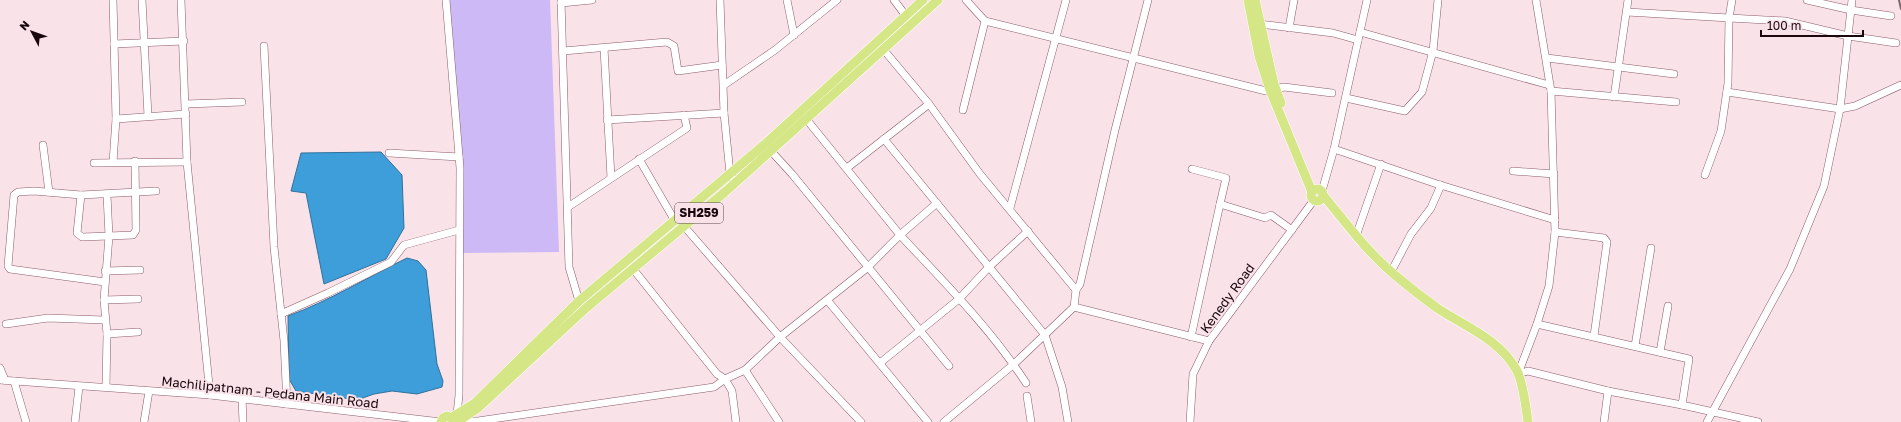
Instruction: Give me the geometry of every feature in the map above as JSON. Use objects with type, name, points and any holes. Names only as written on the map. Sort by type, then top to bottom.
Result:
[{"type":"main road","name":"SH259","points":[[441,422],[445,416],[456,419],[478,408],[586,308],[633,269],[730,174],[802,111],[923,0]]},
{"type":"main road","name":"SH259","points":[[456,419],[475,403],[579,301],[679,223],[735,183],[938,0]]},
{"type":"main road","points":[[1248,0],[1259,56],[1318,193],[1374,256],[1391,272],[1438,308],[1480,334],[1500,350],[1518,374],[1528,422]]},
{"type":"main road","points":[[1254,0],[1273,89]]},
{"type":"street","points":[[113,0],[116,119],[114,162]]},
{"type":"street","points":[[142,0],[148,116]]},
{"type":"street","points":[[181,0],[184,41],[187,162],[210,395]]},
{"type":"street","points":[[446,0],[459,156],[459,395],[456,419],[478,421],[714,387],[725,379],[745,370],[780,337],[828,301],[867,268],[900,235],[937,203]]},
{"type":"street","points":[[579,301],[569,267],[561,1],[592,0]]},
{"type":"street","points":[[720,0],[724,113],[730,174],[735,183]]},
{"type":"street","points":[[787,0],[794,35]]},
{"type":"street","points":[[724,85],[776,50],[837,0]]},
{"type":"street","points":[[894,0],[906,16]]},
{"type":"street","points":[[966,0],[985,21],[1133,59],[1266,91],[1273,89],[1332,93]]},
{"type":"street","points":[[1010,208],[1066,0]]},
{"type":"street","points":[[944,422],[1014,364],[1074,308],[1076,290],[1080,284],[1114,130],[1148,0]]},
{"type":"street","points":[[1289,28],[1294,0]]},
{"type":"street","points":[[1318,193],[1334,149],[1367,0]]},
{"type":"street","points":[[1346,98],[1404,111],[1422,92],[1433,51],[1438,0]]},
{"type":"street","points":[[1518,374],[1537,324],[1549,286],[1555,232],[1550,88],[1547,58],[1536,0]]},
{"type":"street","points":[[1614,96],[1628,0]]},
{"type":"street","points":[[1705,175],[1721,131],[1727,92],[1729,18],[1732,0]]},
{"type":"street","points":[[1807,0],[1851,10],[1891,16]]},
{"type":"street","points":[[1706,422],[1790,268],[1824,186],[1840,109],[1852,0]]},
{"type":"street","points":[[1627,12],[1785,21],[1848,36],[1896,42]]},
{"type":"street","points":[[963,110],[985,21]]},
{"type":"street","points":[[1260,24],[1333,33],[1358,40]]},
{"type":"street","points":[[1360,32],[1433,51],[1550,88],[1676,102]]},
{"type":"street","points":[[114,44],[184,41]]},
{"type":"street","points":[[563,51],[667,42],[674,46],[678,71],[722,65]]},
{"type":"street","points":[[264,46],[274,248],[281,314],[287,404]]},
{"type":"street","points":[[604,48],[611,178]]},
{"type":"street","points":[[883,49],[929,104],[980,174],[1010,208],[1076,290]]},
{"type":"street","points":[[1547,58],[1674,74]]},
{"type":"street","points":[[1727,92],[1840,109],[1855,106],[1901,85]]},
{"type":"street","points":[[186,104],[242,102]]},
{"type":"street","points":[[847,168],[929,104]]},
{"type":"street","points":[[802,111],[806,120],[847,168],[900,235],[959,299],[1014,364],[1026,383]]},
{"type":"street","points":[[607,120],[724,113]]},
{"type":"street","points":[[116,119],[186,114]]},
{"type":"street","points":[[568,208],[687,128],[684,115]]},
{"type":"street","points":[[884,139],[1045,335],[1062,387],[1068,422]]},
{"type":"street","points":[[43,145],[49,192]]},
{"type":"street","points":[[1334,149],[1441,185],[1555,220]]},
{"type":"street","points":[[771,151],[792,174],[867,268],[949,366]]},
{"type":"street","points":[[389,153],[459,156]]},
{"type":"street","points":[[639,159],[679,223],[780,337],[861,422]]},
{"type":"street","points":[[94,163],[135,161],[187,162]]},
{"type":"street","points":[[81,195],[77,232],[79,236],[129,236],[135,232],[137,192],[135,161]]},
{"type":"street","points":[[1356,236],[1381,164]]},
{"type":"street","points":[[1191,337],[1226,178],[1192,169]]},
{"type":"street","points":[[1513,171],[1554,174]]},
{"type":"street","points":[[1391,272],[1411,234],[1431,208],[1441,185]]},
{"type":"street","points":[[104,282],[10,269],[8,266],[14,195],[22,191],[81,195],[107,195],[156,191]]},
{"type":"street","name":"Kenedy Road","points":[[1190,422],[1193,374],[1209,341],[1318,193]]},
{"type":"street","points":[[106,387],[107,334],[104,320],[104,282],[109,236],[107,195]]},
{"type":"street","points":[[1220,204],[1265,218],[1271,215],[1292,230]]},
{"type":"street","points":[[281,314],[392,262],[404,245],[459,230]]},
{"type":"street","points":[[880,363],[959,299],[989,267],[1028,231]]},
{"type":"street","points":[[1555,232],[1604,238],[1607,242],[1594,336]]},
{"type":"street","points":[[1635,346],[1651,248]]},
{"type":"street","points":[[633,269],[717,374],[725,379],[732,391],[736,422]]},
{"type":"street","points":[[105,271],[140,270]]},
{"type":"street","points":[[104,300],[138,300]]},
{"type":"street","points":[[828,301],[928,422]]},
{"type":"street","points":[[1660,352],[1668,306]]},
{"type":"street","points":[[1074,308],[1209,341]]},
{"type":"street","points":[[6,324],[48,318],[104,320]]},
{"type":"street","points":[[1537,324],[1689,359],[1682,405]]},
{"type":"street","points":[[107,334],[138,332]]},
{"type":"street","points":[[0,368],[3,380]]},
{"type":"street","points":[[745,370],[779,422]]},
{"type":"street","points":[[1518,374],[1528,371],[1608,391],[1713,410],[1758,422]]},
{"type":"street","name":"Machilipatnam - Pedana Main Road","points":[[3,380],[79,387],[106,387],[242,398],[369,418],[441,422]]},
{"type":"street","points":[[14,381],[26,422]]},
{"type":"street","points":[[75,422],[79,387]]},
{"type":"street","points":[[144,422],[149,391]]},
{"type":"street","points":[[1604,422],[1608,391]]},
{"type":"street","points":[[1027,396],[1031,422]]},
{"type":"street","points":[[242,398],[243,422]]},
{"type":"shaded area","points":[[446,0],[550,0],[559,252],[462,253]]},
{"type":"water","points":[[381,152],[402,175],[404,228],[386,259],[324,284],[306,193],[291,191],[301,153]]},
{"type":"water","points":[[407,258],[418,261],[426,270],[437,364],[443,381],[442,387],[417,394],[392,391],[374,394],[357,400],[296,391],[289,379],[288,316],[333,296]]},
{"type":"railway","points":[[1899,0],[1901,9]]}]
